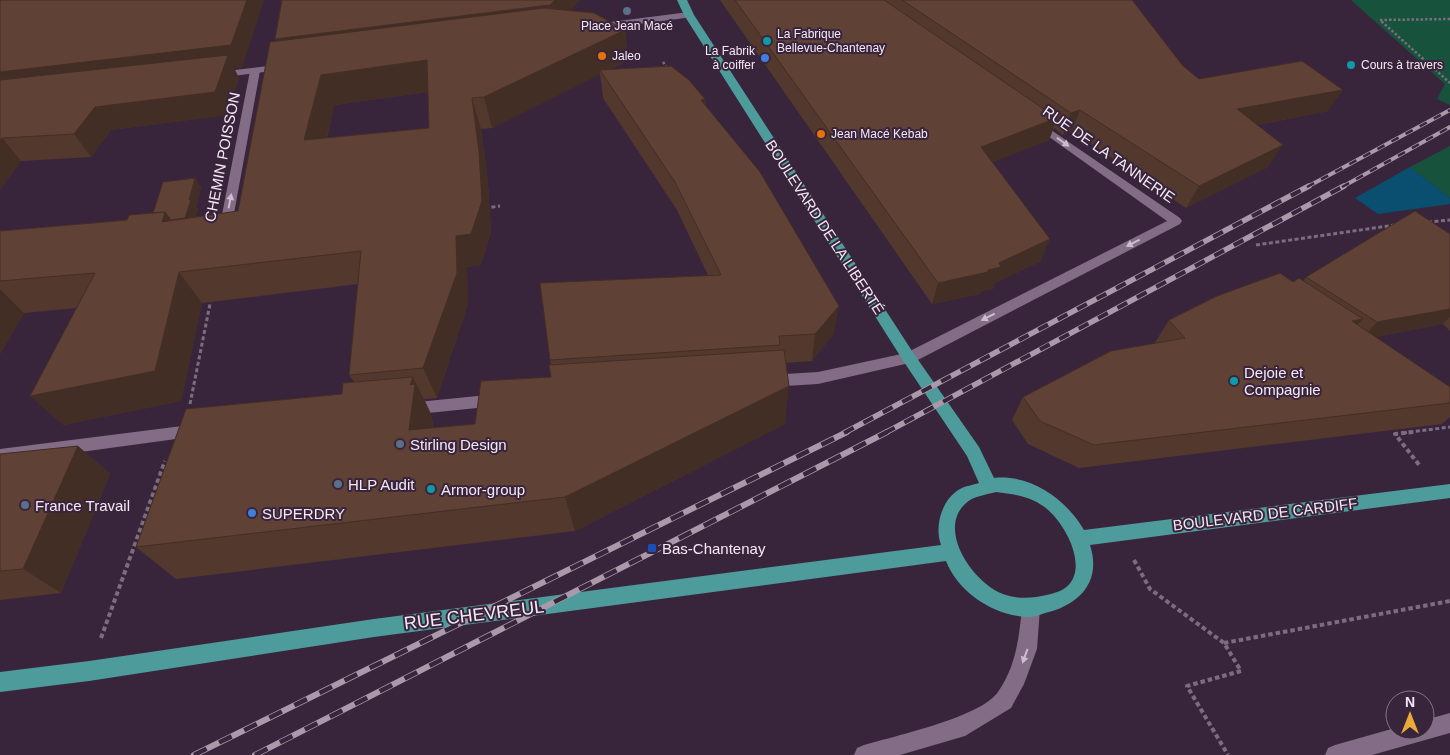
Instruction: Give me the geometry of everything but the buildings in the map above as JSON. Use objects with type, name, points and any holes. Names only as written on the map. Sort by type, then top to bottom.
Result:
[{"type":"main road","name":"BOULEVARD DE LA LIBERTÉ","points":[[682,0],[689,15],[909,358],[973,452],[989,486]]},
{"type":"main road","points":[[989,486],[1020,488],[1050,501],[1068,518],[1080,538],[1085,564],[1077,586],[1072,593],[1058,602],[1031,608],[1009,605],[987,596],[964,577],[949,552],[946,531],[951,511],[964,496],[976,489],[989,486]]},
{"type":"main road","name":"BOULEVARD DE CARDIFF","points":[[1080,538],[1445,492]]},
{"type":"main road","name":"RUE CHEVREUL","points":[[0,682],[89,671],[442,619],[949,552]]},
{"type":"street","points":[[584,28],[689,15]]},
{"type":"street","points":[[206,76],[297,66]]},
{"type":"street","name":"CHEMIN POISSON","points":[[214,236],[224,235],[255,71]]},
{"type":"street","name":"RUE DE LA TANNERIE","points":[[909,358],[1176,221],[1021,113]]},
{"type":"street","points":[[749,382],[818,378],[909,358]]},
{"type":"street","points":[[389,411],[515,398]]},
{"type":"street","points":[[0,456],[214,428]]},
{"type":"street","points":[[864,755],[964,726],[1004,701],[1017,677],[1027,649],[1031,608]]},
{"type":"street","points":[[1435,727],[1450,723]]},
{"type":"street","points":[[1336,755],[1389,740]]},
{"type":"path","points":[[1449,82],[1380,20],[1450,19]]},
{"type":"path","points":[[663,62],[666,66]]},
{"type":"path","points":[[481,208],[500,206]]},
{"type":"path","points":[[1420,223],[1450,220]]},
{"type":"path","points":[[1256,245],[1400,225]]},
{"type":"path","points":[[89,671],[166,458],[185,431],[211,297]]},
{"type":"path","points":[[1445,492],[1395,434],[1450,427]]},
{"type":"path","points":[[1120,533],[1150,589],[1224,643],[1241,671],[1187,686],[1228,755]]},
{"type":"path","points":[[1224,643],[1450,601]]},
{"type":"green space","points":[[1351,0],[1450,0],[1450,105],[1437,99],[1445,84]]},
{"type":"green space","points":[[1450,146],[1450,198],[1410,167]]},
{"type":"water","points":[[1410,167],[1450,198],[1450,204],[1378,214],[1355,198]]},
{"type":"railway","points":[[1307,187],[1450,110]]},
{"type":"railway","points":[[1342,187],[1450,127]]},
{"type":"railway","points":[[844,433],[1309,186]]},
{"type":"railway","points":[[885,433],[1344,186]]},
{"type":"railway","points":[[194,755],[847,432]]},
{"type":"railway","points":[[255,755],[887,432]]},
{"type":"place","name":"Place Jean Macé","points":[[627,11]]},
{"type":"place","name":"La Fabrique Bellevue-Chantenay","points":[[767,41]]},
{"type":"place","name":"Jaleo","points":[[602,56]]},
{"type":"place","name":"La Fabrik à coiffer","points":[[765,58]]},
{"type":"place","name":"Cours à travers","points":[[1351,65]]},
{"type":"place","name":"Jean Macé Kebab","points":[[821,134]]},
{"type":"place","name":"Dejoie et Compagnie","points":[[1234,381]]},
{"type":"place","name":"Stirling Design","points":[[400,444]]},
{"type":"place","name":"HLP Audit","points":[[338,484]]},
{"type":"place","name":"Armor-group","points":[[431,489]]},
{"type":"place","name":"France Travail","points":[[25,505]]},
{"type":"place","name":"SUPERDRY","points":[[252,513]]},
{"type":"place","name":"Bas-Chantenay","points":[[652,548]]}]
